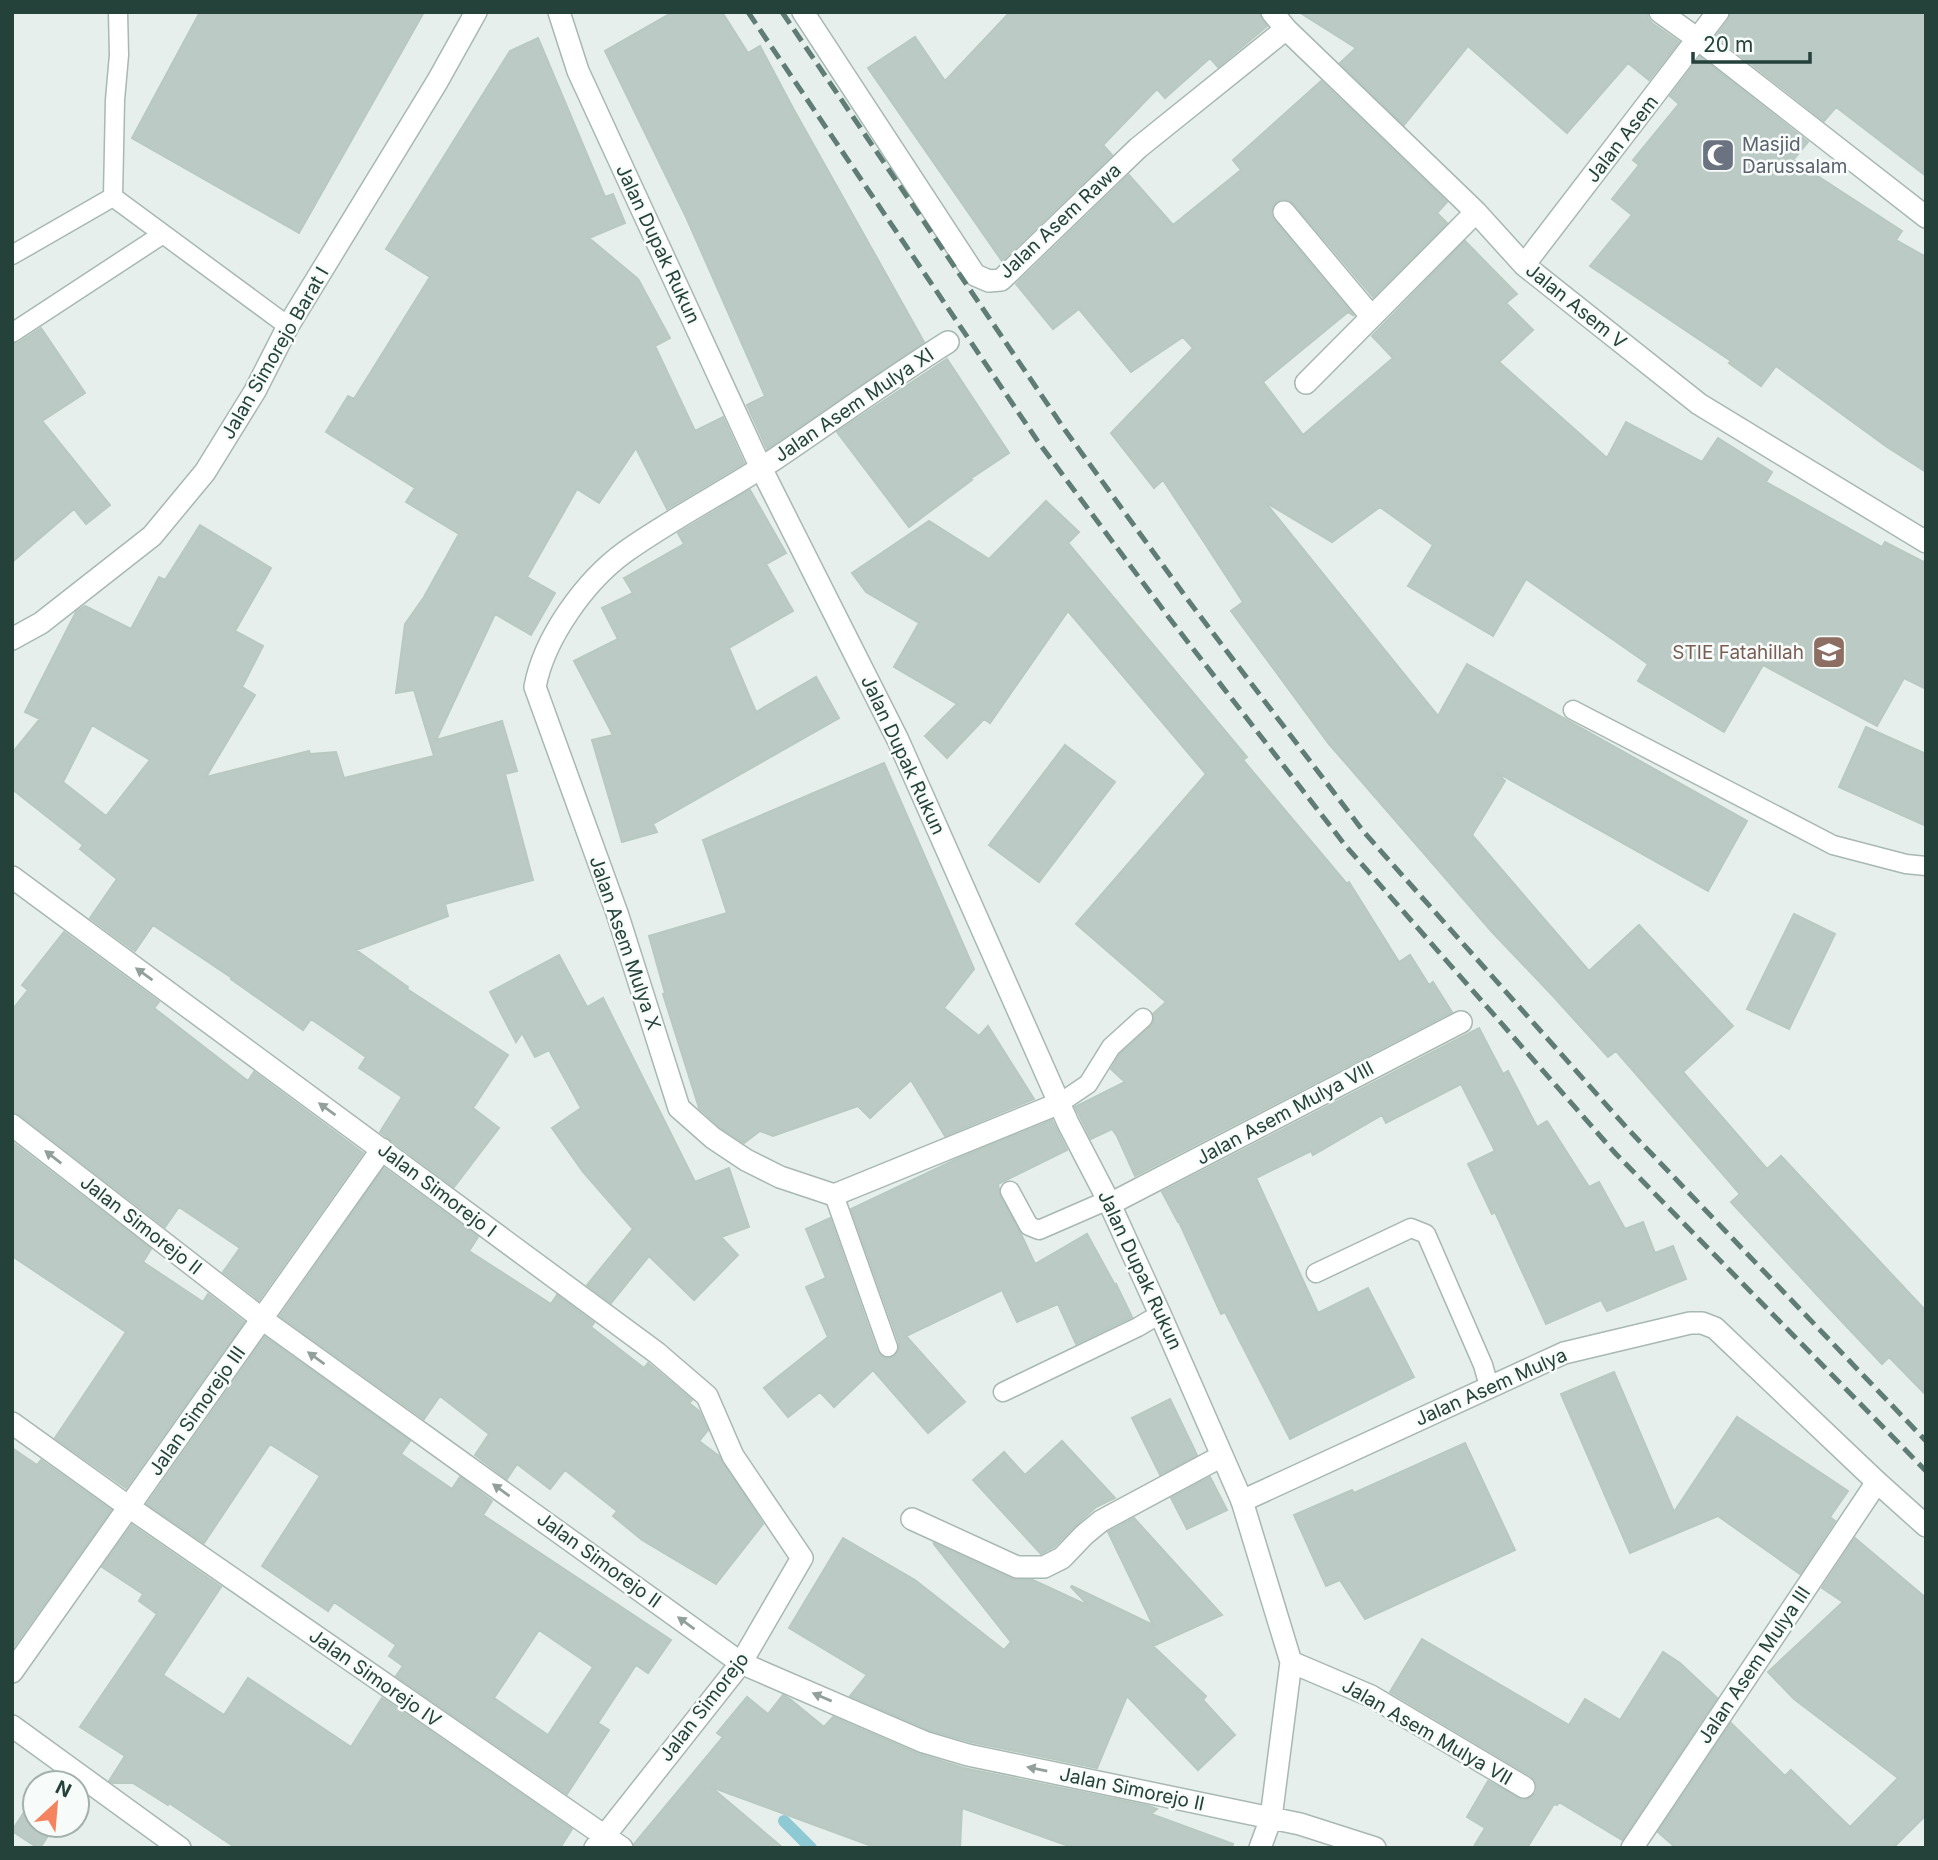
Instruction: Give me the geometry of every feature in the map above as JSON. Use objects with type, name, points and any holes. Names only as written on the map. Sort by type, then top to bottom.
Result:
[{"type":"street","name":"Jalan Simorejo Barat I","points":[[12,639],[41,623],[152,536],[205,472],[255,391],[288,326],[430,94],[476,12]]},
{"type":"street","name":"Jalan Dupak Rukun","points":[[559,12],[578,71],[761,468],[898,740],[1068,1123],[1109,1202],[1160,1314],[1242,1501],[1291,1662]]},
{"type":"street","name":"Jalan Asem Rawa","points":[[803,12],[975,275],[989,281],[1001,280],[1138,148],[1286,29]]},
{"type":"street","name":"Jalan Asem V","points":[[1272,12],[1286,29],[1476,212],[1524,265],[1699,404],[1926,542]]},
{"type":"street","points":[[1660,12],[1926,217]]},
{"type":"street","name":"Jalan Asem","points":[[1524,265],[1718,12]]},
{"type":"street","points":[[1284,212],[1371,316]]},
{"type":"street","points":[[1306,383],[1476,212]]},
{"type":"street","name":"Jalan Asem Mulya XI","points":[[761,468],[948,342]]},
{"type":"street","name":"Jalan Asem Mulya X","points":[[761,468],[624,554],[590,585],[556,631],[538,670],[535,687],[617,913],[679,1108],[713,1138],[746,1160],[780,1177],[834,1195]]},
{"type":"street","name":"Jalan Simorejo I","points":[[12,877],[657,1353],[707,1396],[733,1456],[802,1558]]},
{"type":"street","name":"Jalan Asem Mulya VIII","points":[[1109,1202],[1461,1022]]},
{"type":"street","points":[[834,1195],[1060,1103]]},
{"type":"street","name":"Jalan Simorejo II","points":[[12,1125],[262,1319],[741,1663],[924,1742],[968,1755],[1300,1824],[1375,1848]]},
{"type":"street","name":"Jalan Simorejo III","points":[[12,1672],[382,1149]]},
{"type":"street","name":"Jalan Asem Mulya","points":[[1242,1501],[1564,1353],[1690,1323],[1702,1323],[1715,1328],[1926,1526]]},
{"type":"street","name":"Jalan Simorejo IV","points":[[12,1423],[599,1842],[622,1848]]},
{"type":"street","points":[[912,1519],[1017,1567],[1044,1567],[1062,1558],[1101,1521],[1222,1456]]},
{"type":"street","name":"Jalan Asem Mulya III","points":[[1632,1848],[1877,1482]]},
{"type":"street","name":"Jalan Simorejo","points":[[599,1842],[741,1663],[802,1558]]},
{"type":"street","points":[[1259,1848],[1271,1818],[1291,1662]]},
{"type":"street","name":"Jalan Asem Mulya VII","points":[[1291,1662],[1371,1696],[1524,1787]]},
{"type":"street","points":[[12,1726],[180,1848]]},
{"type":"lane","points":[[113,197],[119,55],[118,12]]},
{"type":"lane","points":[[113,197],[288,326]]},
{"type":"lane","points":[[12,255],[113,197]]},
{"type":"lane","points":[[12,334],[163,234]]},
{"type":"lane","points":[[1573,710],[1833,845],[1906,864],[1926,866]]},
{"type":"lane","points":[[1060,1103],[1088,1084],[1111,1047],[1143,1018]]},
{"type":"lane","points":[[1010,1191],[1029,1226],[1039,1230],[1109,1202]]},
{"type":"lane","points":[[834,1195],[888,1347]]},
{"type":"lane","points":[[1316,1273],[1411,1228],[1426,1234],[1483,1366],[1489,1386]]},
{"type":"lane","points":[[1003,1392],[1160,1314]]},
{"type":"building","points":[[200,12],[424,12],[299,233],[132,138]]},
{"type":"building","points":[[673,12],[722,12],[748,53],[760,46],[924,342],[767,449],[747,405],[765,396],[686,217],[605,51]]},
{"type":"building","points":[[1010,12],[1259,12],[1267,26],[1218,67],[1210,58],[1165,98],[1157,89],[1103,145],[1112,155],[1002,261],[868,68],[915,37],[945,81]]},
{"type":"building","points":[[1299,12],[1647,12],[1652,23],[1679,42],[1649,80],[1628,63],[1567,133],[1468,46],[1404,125],[1340,63],[1356,48]]},
{"type":"building","points":[[1731,12],[1926,12],[1926,176],[1836,107],[1824,121],[1716,36]]},
{"type":"building","points":[[538,38],[605,197],[613,194],[625,223],[589,238],[638,279],[670,338],[655,346],[695,431],[723,417],[744,463],[667,509],[636,448],[599,503],[577,489],[527,577],[555,593],[531,635],[495,614],[436,740],[502,721],[517,771],[505,774],[533,880],[445,904],[448,916],[356,950],[408,987],[407,989],[508,1055],[473,1108],[499,1128],[454,1187],[380,1132],[402,1097],[359,1068],[366,1057],[311,1019],[303,1030],[153,925],[135,951],[90,918],[117,879],[80,849],[83,845],[12,789],[12,753],[40,719],[25,712],[76,612],[85,606],[131,629],[159,577],[165,580],[200,525],[271,568],[235,631],[263,646],[242,687],[255,695],[206,777],[309,751],[310,754],[336,752],[344,778],[434,756],[414,690],[396,693],[405,624],[424,597],[459,534],[406,502],[415,488],[326,432],[348,396],[354,399],[430,277],[386,249],[510,51]],"holes":[[[92,725],[150,760],[106,816],[63,782]]]},
{"type":"building","points":[[1700,57],[1808,142],[1793,160],[1902,231],[1896,240],[1926,257],[1926,472],[1776,366],[1761,386],[1729,363],[1731,361],[1590,266],[1632,215],[1612,199],[1639,165],[1633,160],[1679,104],[1670,96]]},
{"type":"building","points":[[1321,81],[1447,202],[1437,213],[1447,223],[1373,297],[1294,204],[1282,199],[1272,207],[1274,220],[1354,316],[1348,312],[1263,382],[1303,435],[1393,358],[1372,336],[1465,241],[1517,294],[1506,303],[1533,330],[1499,362],[1607,458],[1626,422],[1702,462],[1718,438],[1772,472],[1766,482],[1882,547],[1885,542],[1926,563],[1926,689],[1904,678],[1877,726],[1763,665],[1724,732],[1638,681],[1648,664],[1526,579],[1493,636],[1408,586],[1433,545],[1380,507],[1332,542],[1265,502],[1438,716],[1467,664],[1747,821],[1708,891],[1496,772],[1505,781],[1472,835],[1589,971],[1639,925],[1733,1026],[1683,1072],[1767,1169],[1781,1156],[1926,1311],[1926,1395],[1889,1357],[1882,1364],[1731,1202],[1740,1194],[1616,1051],[1608,1057],[1492,932],[1329,744],[1231,611],[1243,602],[1163,480],[1154,488],[1111,433],[1193,348],[1183,337],[1131,372],[1079,309],[1053,329],[1016,284],[1129,175],[1173,225],[1241,170],[1233,160]]},
{"type":"building","points":[[41,328],[85,393],[42,421],[110,505],[86,524],[74,509],[12,562],[12,344]]},
{"type":"building","points":[[947,359],[1009,453],[970,479],[972,480],[909,527],[837,432]]},
{"type":"building","points":[[750,490],[786,553],[766,564],[793,611],[729,648],[756,712],[816,677],[839,718],[653,824],[657,832],[622,842],[592,740],[613,735],[574,661],[618,639],[602,608],[633,593],[624,578],[684,544],[678,533]]},
{"type":"building","points":[[1046,501],[1079,532],[1068,543],[1247,757],[1243,760],[1347,884],[1349,882],[1399,962],[1410,955],[1429,985],[1433,982],[1452,1012],[1135,1176],[1112,1129],[1091,1139],[1075,1107],[1125,1082],[1111,1069],[1120,1054],[1151,1026],[1154,1021],[1153,1014],[1166,1002],[1076,924],[1206,774],[1068,611],[990,723],[984,719],[947,758],[925,736],[957,704],[894,667],[919,623],[866,592],[852,573],[929,521],[989,559]]},
{"type":"building","points":[[1866,727],[1926,754],[1926,826],[1839,787]]},
{"type":"building","points":[[1065,745],[1115,782],[1039,882],[989,845]]},
{"type":"building","points":[[884,763],[974,969],[944,1008],[979,1036],[988,1026],[1034,1099],[945,1136],[911,1080],[870,1118],[858,1106],[773,1136],[760,1131],[744,1143],[721,1128],[699,1108],[663,994],[665,993],[649,936],[727,913],[703,840]]},
{"type":"building","points":[[1794,914],[1835,934],[1789,1029],[1747,1009]]},
{"type":"building","points":[[64,932],[159,1002],[154,1008],[248,1081],[254,1072],[363,1153],[259,1300],[223,1272],[240,1248],[179,1207],[165,1227],[20,1115],[12,1112],[12,1010],[28,990],[22,985]]},
{"type":"building","points":[[559,955],[587,1007],[603,998],[695,1182],[729,1168],[749,1227],[721,1237],[738,1255],[694,1300],[649,1256],[611,1303],[587,1285],[633,1229],[583,1172],[552,1128],[581,1108],[549,1050],[535,1057],[522,1033],[516,1042],[490,992]]},
{"type":"building","points":[[1479,1028],[1503,1074],[1508,1071],[1537,1127],[1547,1121],[1589,1187],[1599,1182],[1625,1229],[1643,1222],[1655,1253],[1673,1246],[1686,1279],[1607,1311],[1601,1300],[1546,1324],[1495,1212],[1492,1214],[1468,1164],[1495,1151],[1461,1084],[1386,1123],[1382,1115],[1313,1155],[1311,1151],[1256,1178],[1318,1313],[1368,1288],[1414,1377],[1290,1439],[1225,1312],[1221,1314],[1179,1222],[1162,1192]]},
{"type":"building","points":[[1052,1120],[1067,1150],[998,1184],[1000,1196],[1035,1264],[1087,1234],[1132,1317],[1076,1344],[1058,1304],[1017,1322],[1002,1290],[906,1336],[965,1402],[928,1433],[873,1370],[834,1407],[820,1392],[788,1417],[764,1388],[828,1337],[806,1287],[826,1278],[806,1229],[830,1218],[877,1351],[885,1358],[892,1357],[899,1350],[899,1343],[851,1209],[959,1158]]},
{"type":"building","points":[[12,1142],[151,1249],[143,1262],[203,1302],[208,1294],[244,1322],[126,1488],[55,1438],[126,1332],[12,1256]]},
{"type":"building","points":[[384,1168],[478,1237],[469,1251],[551,1304],[557,1295],[594,1323],[591,1327],[644,1368],[648,1363],[692,1400],[689,1403],[699,1411],[708,1430],[699,1441],[719,1456],[763,1524],[716,1584],[642,1540],[613,1516],[617,1511],[565,1470],[550,1489],[517,1464],[507,1479],[475,1455],[489,1434],[440,1396],[424,1419],[280,1316]]},
{"type":"building","points":[[265,1337],[410,1441],[401,1454],[452,1489],[460,1477],[492,1501],[483,1515],[671,1640],[648,1673],[636,1665],[598,1723],[609,1730],[567,1794],[396,1676],[403,1666],[389,1656],[396,1645],[334,1602],[328,1611],[262,1566],[320,1476],[270,1444],[204,1543],[147,1504]],"holes":[[[539,1630],[593,1667],[548,1735],[494,1698]]]},
{"type":"building","points":[[1614,1372],[1674,1512],[1737,1417],[1848,1491],[1830,1517],[1835,1521],[1800,1574],[1718,1516],[1630,1553],[1561,1394]]},
{"type":"building","points":[[1170,1399],[1197,1455],[1160,1475],[1132,1418]]},
{"type":"building","points":[[1062,1441],[1115,1498],[1096,1507],[1054,1547],[1041,1554],[973,1480],[1004,1452],[1025,1475]]},
{"type":"building","points":[[1465,1443],[1515,1550],[1365,1619],[1340,1580],[1326,1586],[1294,1515],[1352,1490],[1354,1493]]},
{"type":"building","points":[[12,1448],[37,1465],[41,1460],[111,1510],[12,1649]]},
{"type":"building","points":[[1210,1477],[1227,1510],[1187,1529],[1171,1498]]},
{"type":"building","points":[[1134,1518],[1222,1615],[1153,1646],[1206,1696],[1203,1700],[1235,1735],[1198,1770],[1127,1696],[1097,1768],[971,1742],[928,1730],[850,1696],[867,1675],[789,1628],[843,1538],[915,1580],[1004,1650],[1011,1642],[933,1543],[1012,1579],[1033,1580],[1089,1606],[1072,1586],[1153,1625],[1108,1532]]},
{"type":"building","points":[[132,1525],[221,1587],[163,1675],[224,1715],[248,1678],[351,1747],[382,1698],[572,1829],[560,1848],[236,1848],[169,1803],[168,1805],[133,1783],[109,1781],[125,1756],[80,1727],[157,1614],[139,1601],[143,1594],[102,1567]]},
{"type":"building","points":[[1855,1538],[1926,1598],[1926,1815],[1893,1848],[1676,1848],[1658,1832],[1731,1723],[1785,1776],[1791,1770],[1850,1827],[1898,1778],[1794,1699],[1768,1672],[1843,1602],[1822,1588]]},
{"type":"building","points":[[1422,1639],[1569,1725],[1585,1699],[1620,1720],[1663,1652],[1680,1663],[1717,1698],[1622,1840],[1559,1802],[1554,1804],[1527,1848],[1473,1848],[1485,1828],[1467,1817],[1488,1781],[1523,1800],[1536,1793],[1537,1786],[1531,1776],[1390,1692]]},
{"type":"building","points":[[783,1695],[824,1727],[833,1717],[919,1754],[964,1768],[1149,1806],[1157,1809],[1151,1814],[1233,1844],[1232,1848],[1074,1848],[962,1808],[960,1848],[877,1848],[711,1787],[783,1848],[635,1848],[634,1844],[723,1737],[717,1733],[747,1697],[768,1714]]},
{"type":"building","points":[[21,1817],[21,1837],[12,1831]]},
{"type":"building","points":[[24,1839],[46,1839],[38,1848]]},
{"type":"waterway","points":[[784,1821],[811,1848]]},
{"type":"railway","points":[[748,12],[1039,443],[1170,619],[1345,845],[1616,1154],[1926,1471]]},
{"type":"railway","points":[[782,12],[1065,430],[1188,600],[1363,831],[1626,1127],[1926,1441]]},
{"type":"place","name":"Masjid Darussalam","points":[[1718,155]]},
{"type":"place","name":"STIE Fatahillah","points":[[1829,652]]}]
